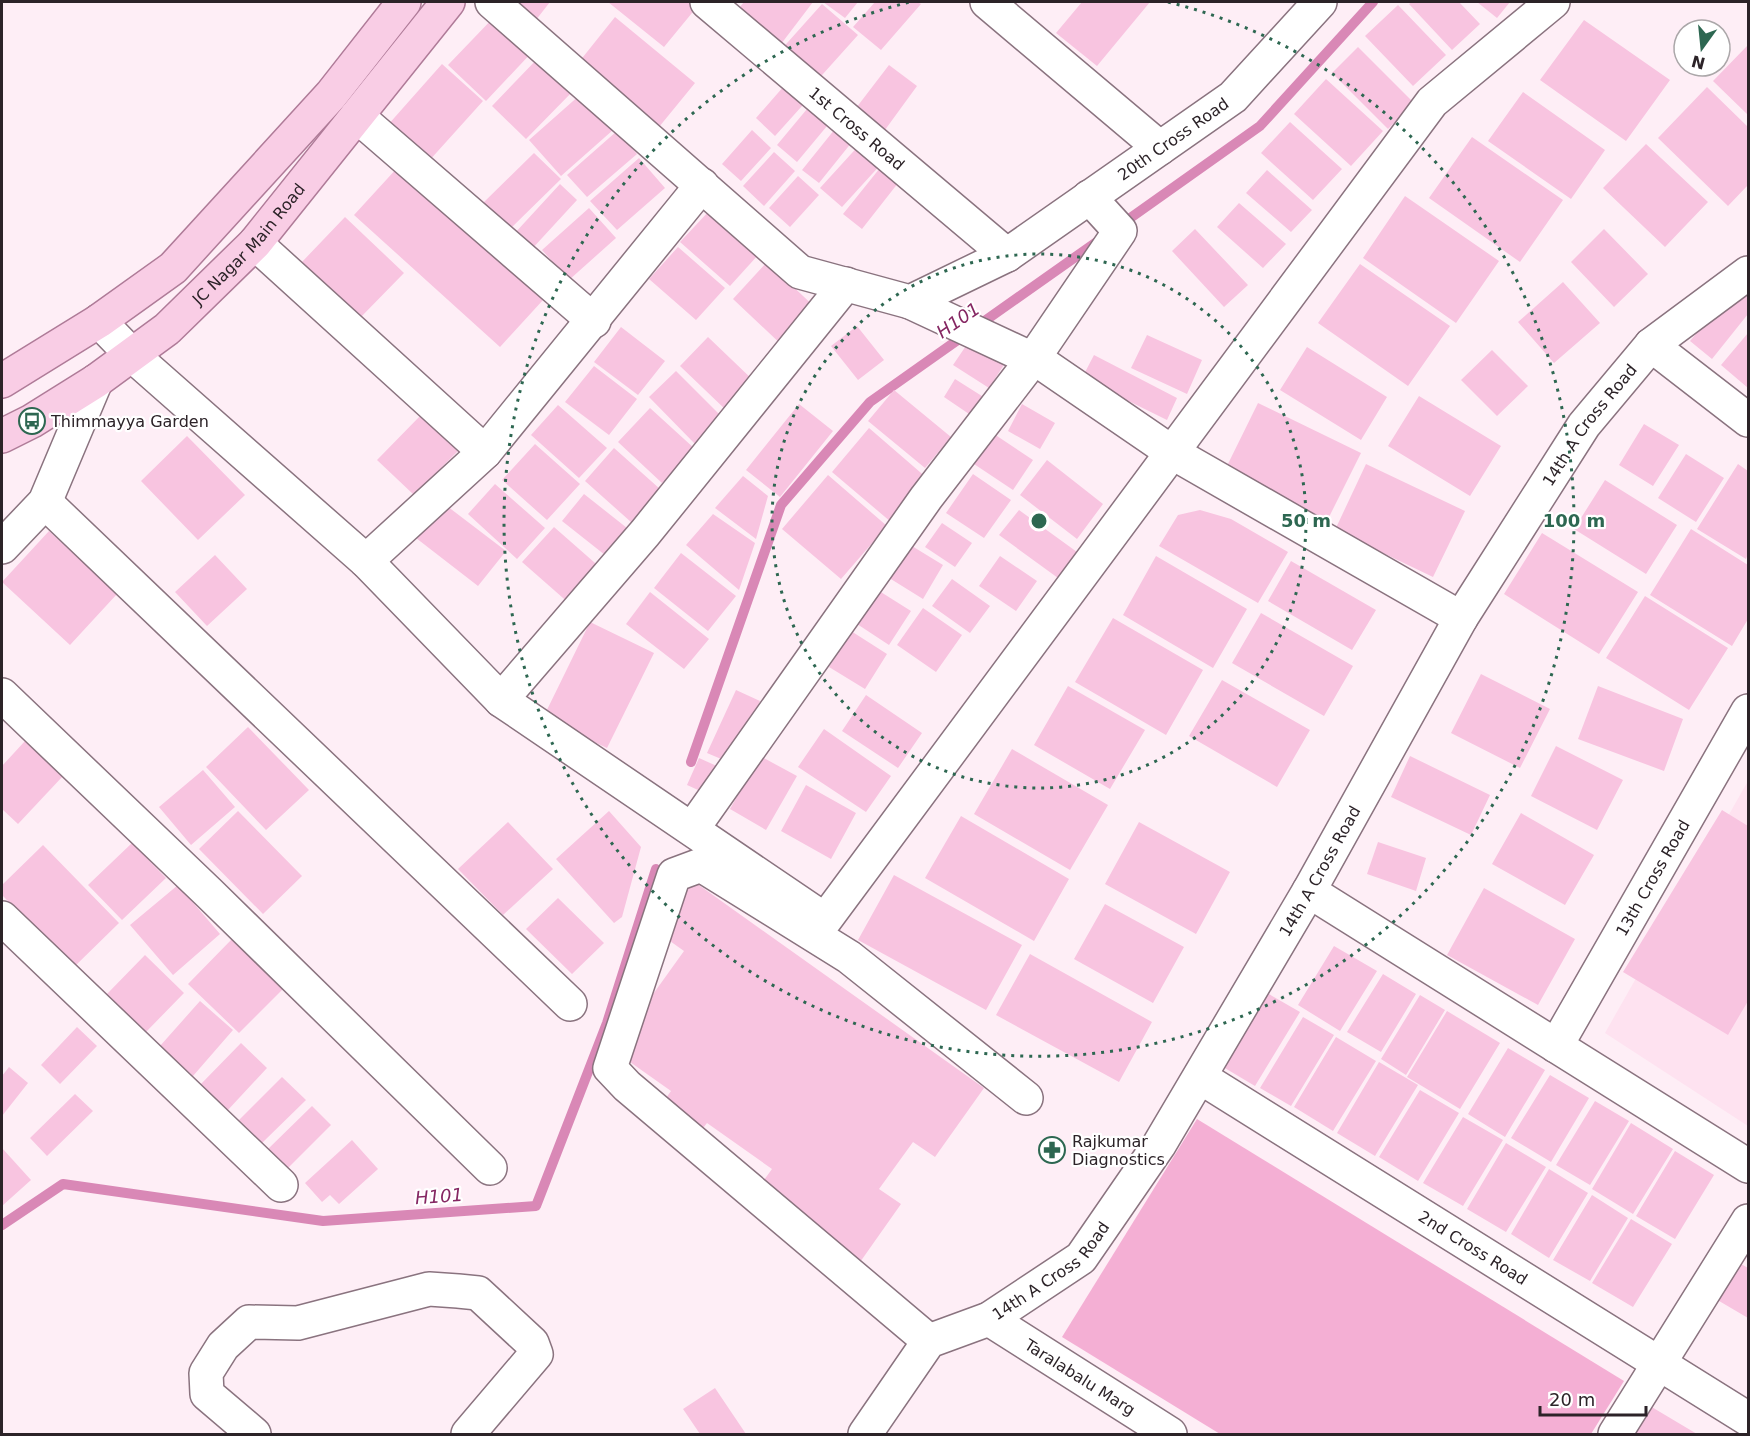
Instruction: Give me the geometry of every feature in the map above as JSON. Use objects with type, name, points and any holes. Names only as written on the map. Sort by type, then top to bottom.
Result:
[{"type":"main road","points":[[2,381],[99,321],[173,268],[331,95],[404,2]]},
{"type":"main road","name":"JC Nagar Main Road","points":[[2,436],[96,381],[167,329],[255,243],[448,2]]},
{"type":"street","points":[[492,2],[800,272],[910,302],[1044,364],[1173,453],[1461,618]]},
{"type":"street","name":"1st Cross Road","points":[[707,2],[1007,255]]},
{"type":"street","points":[[987,2],[1160,148]]},
{"type":"street","name":"20th Cross Road","points":[[910,302],[1007,255],[1233,97],[1320,2]]},
{"type":"street","points":[[99,321],[132,355],[366,561],[501,700],[693,828],[825,920],[1432,102],[1553,2]]},
{"type":"street","points":[[357,116],[594,321]]},
{"type":"street","points":[[366,561],[485,452],[594,321],[702,185]]},
{"type":"street","points":[[693,828],[927,498],[1033,359],[1120,231],[1089,197]]},
{"type":"street","points":[[255,243],[485,452]]},
{"type":"street","name":"14th A Cross Road","points":[[929,1341],[989,1319],[1081,1258],[1159,1145],[1309,891],[1461,618],[1584,425],[1651,345],[1749,273]]},
{"type":"street","points":[[501,700],[645,533],[846,284]]},
{"type":"street","points":[[1651,345],[1749,420]]},
{"type":"street","points":[[2,547],[45,502],[96,381]]},
{"type":"street","points":[[45,502],[570,1004]]},
{"type":"street","points":[[2,695],[218,901],[490,1168]]},
{"type":"street","name":"13th Cross Road","points":[[1556,1046],[1749,711]]},
{"type":"street","points":[[865,1434],[929,1341],[627,1086],[610,1068],[674,875],[701,865],[849,957],[1026,1098]]},
{"type":"street","points":[[1309,891],[1749,1166]]},
{"type":"street","points":[[2,918],[281,1185]]},
{"type":"street","name":"2nd Cross Road","points":[[1200,1077],[1749,1419]]},
{"type":"street","points":[[1615,1434],[1749,1221]]},
{"type":"street","points":[[255,1434],[207,1394],[206,1373],[223,1346],[249,1323],[297,1323],[429,1289],[478,1293],[532,1343],[536,1354],[468,1434]]},
{"type":"street","name":"Taralabalu Marg","points":[[989,1319],[1170,1434]]},
{"type":"shaded area","points":[[1748,781],[1748,1126],[1605,1033]]},
{"type":"shaded area","points":[[1197,1119],[1624,1381],[1591,1434],[1220,1434],[1062,1337]]},
{"type":"building","points":[[502,2],[550,2],[532,25]]},
{"type":"building","points":[[608,2],[701,2],[664,47]]},
{"type":"building","points":[[744,2],[813,2],[778,48],[734,14]]},
{"type":"building","points":[[823,2],[858,2],[845,18]]},
{"type":"building","points":[[875,2],[917,2],[921,4],[881,50],[853,27]]},
{"type":"building","points":[[1082,2],[1150,2],[1097,66],[1056,33]]},
{"type":"building","points":[[1412,2],[1459,2],[1480,24],[1452,50],[1409,4]]},
{"type":"building","points":[[1477,2],[1510,2],[1497,18]]},
{"type":"building","points":[[822,4],[858,35],[814,84],[779,52]]},
{"type":"building","points":[[1398,5],[1446,55],[1413,86],[1365,36]]},
{"type":"building","points":[[496,15],[534,50],[486,101],[448,65]]},
{"type":"building","points":[[615,17],[695,83],[659,127],[579,62]]},
{"type":"building","points":[[1584,20],[1670,80],[1626,141],[1540,80]]},
{"type":"building","points":[[1748,45],[1748,115],[1713,81],[1716,78],[1732,78],[1732,61]]},
{"type":"building","points":[[1358,47],[1414,103],[1388,129],[1332,73]]},
{"type":"building","points":[[541,55],[576,88],[526,139],[492,106]]},
{"type":"building","points":[[442,64],[483,101],[428,162],[387,126]]},
{"type":"building","points":[[889,65],[917,86],[882,134],[853,112]]},
{"type":"building","points":[[791,78],[811,96],[775,136],[756,118]]},
{"type":"building","points":[[1326,79],[1383,131],[1351,166],[1294,114]]},
{"type":"building","points":[[1707,87],[1748,127],[1748,185],[1728,206],[1658,138]]},
{"type":"building","points":[[1523,92],[1605,150],[1571,199],[1488,141]]},
{"type":"building","points":[[581,94],[613,130],[561,176],[529,140]]},
{"type":"building","points":[[812,103],[832,120],[797,162],[777,145]]},
{"type":"building","points":[[1290,122],[1342,169],[1313,200],[1261,153]]},
{"type":"building","points":[[839,124],[856,137],[819,183],[802,170]]},
{"type":"building","points":[[752,130],[771,148],[741,181],[722,164]]},
{"type":"building","points":[[617,131],[637,154],[587,197],[567,175]]},
{"type":"building","points":[[1472,137],[1563,200],[1520,262],[1429,198]]},
{"type":"building","points":[[862,142],[883,162],[842,207],[820,188]]},
{"type":"building","points":[[1646,144],[1708,202],[1665,247],[1603,188]]},
{"type":"building","points":[[774,152],[795,171],[764,206],[743,186]]},
{"type":"building","points":[[534,153],[561,179],[510,229],[483,203]]},
{"type":"building","points":[[639,158],[665,188],[617,230],[590,201]]},
{"type":"building","points":[[884,163],[902,178],[862,229],[843,214]]},
{"type":"building","points":[[398,167],[543,300],[500,347],[354,215]]},
{"type":"building","points":[[1267,170],[1312,210],[1291,232],[1246,193]]},
{"type":"building","points":[[798,176],[819,195],[790,227],[769,208]]},
{"type":"building","points":[[560,184],[577,200],[531,250],[514,234]]},
{"type":"building","points":[[1405,196],[1499,261],[1456,323],[1363,258]]},
{"type":"building","points":[[1239,203],[1286,244],[1263,268],[1217,227]]},
{"type":"building","points":[[589,208],[616,238],[569,280],[542,250]]},
{"type":"building","points":[[710,210],[759,254],[730,286],[680,242]]},
{"type":"building","points":[[345,217],[404,273],[359,319],[301,263]]},
{"type":"building","points":[[1195,229],[1248,285],[1224,307],[1172,251]]},
{"type":"building","points":[[1604,229],[1648,274],[1614,307],[1571,262]]},
{"type":"building","points":[[678,247],[725,288],[696,320],[649,279]]},
{"type":"building","points":[[767,262],[820,312],[786,349],[733,299]]},
{"type":"building","points":[[1360,264],[1450,326],[1408,386],[1318,323]]},
{"type":"building","points":[[1563,282],[1600,323],[1554,363],[1518,322]]},
{"type":"building","points":[[1735,287],[1748,298],[1748,314],[1712,359],[1690,341]]},
{"type":"building","points":[[857,326],[884,360],[858,380],[831,346]]},
{"type":"building","points":[[621,327],[665,361],[638,395],[594,362]]},
{"type":"building","points":[[1748,333],[1748,388],[1721,365]]},
{"type":"building","points":[[974,334],[1009,357],[989,388],[953,365]]},
{"type":"building","points":[[1147,335],[1202,360],[1187,394],[1131,368]]},
{"type":"building","points":[[708,337],[755,382],[727,411],[680,366]]},
{"type":"building","points":[[1307,347],[1387,397],[1361,440],[1280,390]]},
{"type":"building","points":[[1492,350],[1528,386],[1497,416],[1461,380]]},
{"type":"building","points":[[1094,355],[1177,398],[1167,420],[1082,378]]},
{"type":"building","points":[[594,366],[637,399],[609,435],[565,402]]},
{"type":"building","points":[[676,371],[723,418],[696,445],[649,397]]},
{"type":"building","points":[[955,379],[985,398],[972,416],[944,397]]},
{"type":"building","points":[[894,390],[951,437],[925,468],[868,421]]},
{"type":"building","points":[[1419,396],[1501,446],[1470,496],[1388,446]]},
{"type":"building","points":[[1258,403],[1361,453],[1325,525],[1223,474]]},
{"type":"building","points":[[799,404],[833,431],[780,497],[746,470]]},
{"type":"building","points":[[1022,404],[1055,423],[1040,449],[1008,431]]},
{"type":"building","points":[[558,405],[607,448],[579,478],[531,435]]},
{"type":"building","points":[[650,408],[695,449],[662,483],[618,442]]},
{"type":"building","points":[[421,415],[458,451],[414,495],[377,460]]},
{"type":"building","points":[[1644,424],[1679,445],[1653,486],[1619,465]]},
{"type":"building","points":[[869,428],[928,479],[891,522],[832,472]]},
{"type":"building","points":[[988,430],[1033,460],[1013,490],[968,460]]},
{"type":"building","points":[[187,436],[245,495],[198,540],[141,481]]},
{"type":"building","points":[[535,444],[580,484],[547,520],[502,480]]},
{"type":"building","points":[[614,448],[660,489],[631,522],[585,481]]},
{"type":"building","points":[[1686,454],[1724,478],[1696,522],[1658,498]]},
{"type":"building","points":[[1047,460],[1103,504],[1077,539],[1020,495]]},
{"type":"building","points":[[1366,464],[1465,511],[1433,577],[1335,530]]},
{"type":"building","points":[[1738,464],[1748,471],[1748,554],[1746,559],[1697,529]]},
{"type":"building","points":[[973,474],[1011,500],[984,538],[946,513]]},
{"type":"building","points":[[828,475],[887,526],[841,579],[782,529]]},
{"type":"building","points":[[743,476],[768,496],[756,539],[715,508]]},
{"type":"building","points":[[1605,480],[1677,525],[1646,574],[1574,529]]},
{"type":"building","points":[[495,484],[545,528],[517,559],[468,514]]},
{"type":"building","points":[[584,494],[627,528],[605,555],[562,521]]},
{"type":"building","points":[[443,503],[506,551],[478,586],[416,538]]},
{"type":"building","points":[[1019,510],[1077,552],[1058,578],[999,535]]},
{"type":"building","points":[[1200,510],[1231,519],[1288,552],[1258,603],[1159,546],[1178,515]]},
{"type":"building","points":[[713,514],[755,543],[739,590],[686,545]]},
{"type":"building","points":[[942,523],[972,543],[955,567],[925,547]]},
{"type":"building","points":[[554,527],[603,570],[571,605],[522,562]]},
{"type":"building","points":[[1691,529],[1748,565],[1748,619],[1732,646],[1650,595]]},
{"type":"building","points":[[49,531],[117,594],[70,645],[2,582]]},
{"type":"building","points":[[1542,533],[1638,592],[1599,654],[1504,594]]},
{"type":"building","points":[[907,543],[943,565],[923,599],[886,576]]},
{"type":"building","points":[[681,553],[736,596],[708,631],[654,588]]},
{"type":"building","points":[[215,555],[247,589],[207,626],[175,592]]},
{"type":"building","points":[[1000,556],[1037,581],[1016,611],[979,586]]},
{"type":"building","points":[[1156,556],[1247,609],[1213,668],[1123,615]]},
{"type":"building","points":[[1291,561],[1376,610],[1352,650],[1268,601]]},
{"type":"building","points":[[952,579],[990,606],[970,633],[932,606]]},
{"type":"building","points":[[876,589],[911,611],[889,645],[854,622]]},
{"type":"building","points":[[650,592],[709,639],[684,669],[626,624]]},
{"type":"building","points":[[1645,596],[1728,648],[1689,710],[1606,658]]},
{"type":"building","points":[[923,608],[962,635],[936,672],[897,645]]},
{"type":"building","points":[[1261,613],[1353,666],[1324,716],[1232,663]]},
{"type":"building","points":[[1113,618],[1203,670],[1166,735],[1075,682]]},
{"type":"building","points":[[590,622],[654,653],[607,748],[543,718]]},
{"type":"building","points":[[851,631],[887,654],[865,689],[829,667]]},
{"type":"building","points":[[1481,674],[1550,709],[1520,768],[1451,733]]},
{"type":"building","points":[[1222,680],[1310,730],[1277,787],[1189,736]]},
{"type":"building","points":[[1068,686],[1145,730],[1110,789],[1034,745]]},
{"type":"building","points":[[1598,686],[1683,719],[1664,771],[1578,739]]},
{"type":"building","points":[[736,690],[760,701],[733,764],[707,753]]},
{"type":"building","points":[[866,695],[922,733],[898,768],[842,731]]},
{"type":"building","points":[[248,727],[309,790],[266,830],[206,767]]},
{"type":"building","points":[[824,729],[891,776],[866,812],[798,767]]},
{"type":"building","points":[[25,741],[63,776],[18,824],[2,809],[2,766]]},
{"type":"building","points":[[1556,746],[1623,780],[1597,830],[1531,796]]},
{"type":"building","points":[[1012,749],[1108,805],[1070,870],[974,814]]},
{"type":"building","points":[[760,756],[797,776],[766,830],[730,809]]},
{"type":"building","points":[[1410,756],[1490,795],[1471,835],[1391,797]]},
{"type":"building","points":[[699,758],[719,767],[707,794],[687,785]]},
{"type":"building","points":[[203,770],[235,807],[191,845],[159,807]]},
{"type":"building","points":[[806,785],[856,813],[831,859],[781,831]]},
{"type":"building","points":[[1722,810],[1748,826],[1748,1001],[1728,1035],[1623,972]]},
{"type":"building","points":[[238,811],[302,876],[263,914],[199,849]]},
{"type":"building","points":[[609,811],[641,847],[622,917],[614,923],[556,859]]},
{"type":"building","points":[[1521,813],[1594,855],[1565,905],[1492,864]]},
{"type":"building","points":[[961,816],[1069,879],[1034,941],[925,878]]},
{"type":"building","points":[[508,822],[553,869],[503,915],[458,869]]},
{"type":"building","points":[[1139,822],[1230,872],[1196,934],[1105,884]]},
{"type":"building","points":[[1378,842],[1426,858],[1416,891],[1367,874]]},
{"type":"building","points":[[132,843],[166,878],[122,920],[88,885]]},
{"type":"building","points":[[43,845],[119,923],[73,968],[2,895],[2,885]]},
{"type":"building","points":[[894,875],[1022,945],[986,1010],[858,940]]},
{"type":"building","points":[[689,878],[984,1088],[935,1157],[913,1142],[879,1189],[901,1204],[858,1265],[756,1191],[772,1169],[707,1123],[697,1136],[659,1108],[671,1091],[613,1050],[684,951],[653,929]]},
{"type":"building","points":[[178,885],[220,934],[173,975],[130,925]]},
{"type":"building","points":[[1484,888],[1575,939],[1538,1005],[1447,955]]},
{"type":"building","points":[[558,898],[604,943],[572,974],[526,929]]},
{"type":"building","points":[[1105,904],[1184,947],[1153,1003],[1074,959]]},
{"type":"building","points":[[232,939],[283,989],[239,1033],[188,984]]},
{"type":"building","points":[[1334,946],[1377,971],[1340,1031],[1298,1005]]},
{"type":"building","points":[[1030,954],[1152,1022],[1119,1082],[996,1015]]},
{"type":"building","points":[[145,955],[184,993],[145,1033],[106,995]]},
{"type":"building","points":[[1383,974],[1416,994],[1381,1052],[1347,1032]]},
{"type":"building","points":[[1262,990],[1300,1012],[1255,1086],[1218,1064]]},
{"type":"building","points":[[1420,995],[1445,1010],[1406,1075],[1381,1059]]},
{"type":"building","points":[[200,1001],[233,1030],[193,1076],[160,1046]]},
{"type":"building","points":[[1447,1011],[1500,1043],[1460,1109],[1407,1077]]},
{"type":"building","points":[[1303,1017],[1334,1035],[1291,1106],[1260,1088]]},
{"type":"building","points":[[77,1027],[97,1046],[60,1084],[41,1065]]},
{"type":"building","points":[[1336,1037],[1376,1061],[1333,1131],[1294,1107]]},
{"type":"building","points":[[241,1043],[267,1068],[227,1111],[200,1085]]},
{"type":"building","points":[[1508,1048],[1545,1070],[1505,1137],[1468,1114]]},
{"type":"building","points":[[1379,1062],[1418,1085],[1375,1156],[1337,1133]]},
{"type":"building","points":[[9,1067],[28,1083],[2,1116],[2,1076]]},
{"type":"building","points":[[1550,1075],[1589,1098],[1551,1162],[1511,1138]]},
{"type":"building","points":[[282,1077],[306,1100],[262,1143],[239,1120]]},
{"type":"building","points":[[1420,1090],[1459,1113],[1418,1181],[1379,1157]]},
{"type":"building","points":[[75,1094],[93,1111],[47,1156],[30,1138]]},
{"type":"building","points":[[1595,1101],[1629,1121],[1590,1185],[1556,1165]]},
{"type":"building","points":[[312,1106],[331,1125],[286,1170],[267,1150]]},
{"type":"building","points":[[1463,1117],[1503,1140],[1463,1206],[1423,1183]]},
{"type":"building","points":[[1631,1123],[1673,1149],[1633,1214],[1592,1189]]},
{"type":"building","points":[[352,1140],[378,1169],[339,1204],[330,1195],[322,1202],[305,1183]]},
{"type":"building","points":[[1506,1143],[1546,1167],[1506,1232],[1467,1209]]},
{"type":"building","points":[[2,1148],[31,1180],[2,1206]]},
{"type":"building","points":[[1675,1151],[1714,1175],[1675,1239],[1636,1216]]},
{"type":"building","points":[[1549,1169],[1588,1193],[1549,1258],[1511,1234]]},
{"type":"building","points":[[1592,1195],[1628,1218],[1590,1281],[1553,1260]]},
{"type":"building","points":[[1631,1219],[1672,1244],[1633,1307],[1592,1283]]},
{"type":"building","points":[[1736,1261],[1748,1268],[1748,1318],[1714,1298]]},
{"type":"building","points":[[715,1388],[746,1434],[700,1434],[683,1409]]},
{"type":"building","points":[[1650,1406],[1697,1434],[1633,1434]]},
{"type":"waterway","name":"H101","points":[[1119,226],[1260,126],[1373,2]]},
{"type":"waterway","name":"H101","points":[[691,762],[781,505],[870,402],[1098,241]]},
{"type":"waterway","name":"H101","points":[[2,1225],[63,1184],[323,1221],[536,1206],[607,1023],[656,869]]},
{"type":"place","name":"Thimmayya Garden","points":[[32,421]]},
{"type":"place","name":"Rajkumar Diagnostics","points":[[1052,1150]]}]
